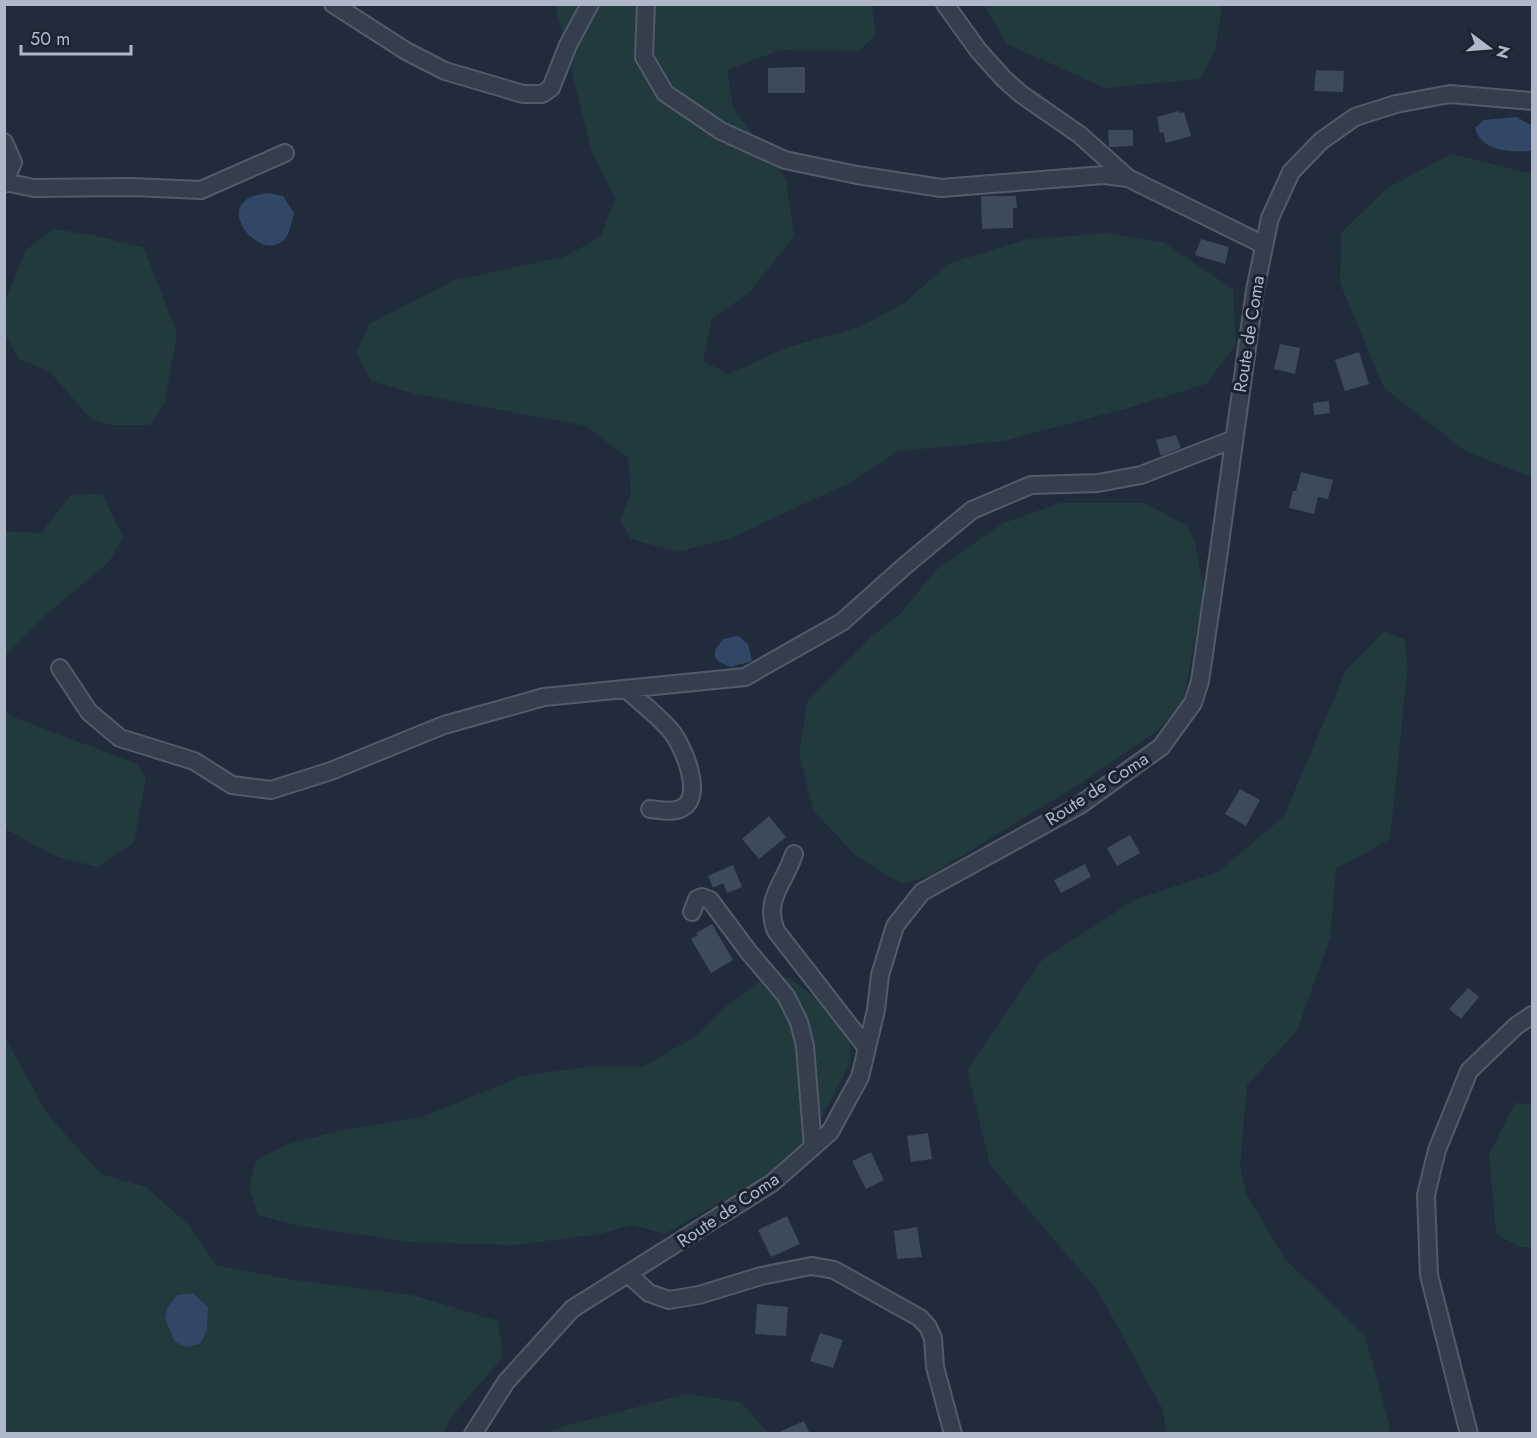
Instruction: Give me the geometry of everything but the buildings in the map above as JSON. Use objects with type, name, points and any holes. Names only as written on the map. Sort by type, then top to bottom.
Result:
[{"type":"street","points":[[333,4],[406,51],[445,71],[523,94],[542,94],[551,88],[568,45],[590,4]]},
{"type":"street","points":[[646,4],[644,57],[665,93],[721,130],[785,160],[857,175],[942,188],[1104,175],[1128,178]]},
{"type":"street","points":[[945,4],[978,50],[1004,80],[1080,135],[1128,178],[1264,245]]},
{"type":"street","name":"Route de Coma","points":[[473,1434],[506,1382],[572,1309],[772,1184],[830,1132],[860,1077],[876,1010],[880,975],[895,926],[922,891],[1080,805],[1161,747],[1193,703],[1200,681],[1255,290],[1270,218],[1291,172],[1321,141],[1355,117],[1396,104],[1450,94],[1533,100]]},
{"type":"street","points":[[4,142],[13,162],[5,183],[34,188],[132,187],[201,190],[285,153]]},
{"type":"street","points":[[60,668],[89,712],[120,738],[194,761],[232,784],[271,790],[331,771],[444,725],[544,697],[745,677],[842,622],[972,510],[1031,485],[1098,483],[1141,475],[1234,440]]},
{"type":"street","points":[[626,689],[672,732],[686,756],[692,780],[691,798],[684,807],[674,811],[650,809]]},
{"type":"street","points":[[794,854],[771,904],[771,920],[776,931],[867,1048]]},
{"type":"street","points":[[692,912],[697,898],[710,900],[748,951],[786,996],[795,1013],[805,1046],[813,1147]]},
{"type":"street","points":[[1469,1434],[1429,1275],[1426,1195],[1437,1150],[1469,1071],[1516,1026],[1533,1015]]},
{"type":"street","points":[[629,1275],[649,1293],[669,1300],[699,1295],[761,1276],[811,1266],[834,1270],[920,1318],[928,1327],[933,1338],[935,1367],[952,1434]]},
{"type":"green space","points":[[555,5],[872,5],[876,36],[858,51],[780,50],[727,70],[733,108],[786,179],[794,236],[750,292],[712,319],[703,361],[729,374],[786,348],[862,326],[904,303],[950,263],[1028,239],[1106,233],[1165,243],[1233,289],[1236,344],[1206,384],[1132,407],[1004,441],[899,451],[849,483],[729,539],[678,552],[631,539],[620,520],[631,493],[628,458],[586,426],[415,394],[371,381],[357,353],[369,324],[455,280],[564,257],[600,237],[615,199],[592,152]]},
{"type":"green space","points":[[984,5],[1222,5],[1215,50],[1200,79],[1105,88],[1007,44]]},
{"type":"green space","points":[[1451,154],[1532,174],[1532,477],[1465,451],[1384,388],[1340,283],[1341,233],[1386,189]]},
{"type":"green space","points":[[54,229],[98,236],[144,248],[177,333],[165,402],[150,425],[111,425],[91,419],[49,371],[20,360],[5,335],[5,302],[26,250]]},
{"type":"green space","points":[[102,494],[123,537],[109,562],[48,613],[5,656],[5,531],[41,533],[71,495]]},
{"type":"green space","points":[[1060,503],[1145,503],[1187,526],[1195,542],[1204,591],[1183,703],[1156,732],[1084,781],[929,876],[902,884],[856,856],[813,810],[799,754],[807,702],[871,637],[901,613],[936,570],[1001,524]]},
{"type":"green space","points":[[1384,631],[1404,639],[1408,665],[1390,839],[1336,869],[1330,938],[1297,1031],[1247,1085],[1240,1166],[1246,1193],[1285,1259],[1365,1336],[1390,1427],[1388,1434],[1166,1433],[1163,1410],[1098,1291],[990,1165],[967,1070],[1042,960],[1134,900],[1218,872],[1284,816],[1346,670]]},
{"type":"green space","points":[[4,707],[11,716],[137,764],[146,778],[134,842],[97,867],[58,857],[5,829]]},
{"type":"green space","points":[[788,977],[849,1024],[851,1062],[813,1133],[760,1180],[665,1234],[632,1225],[600,1234],[514,1245],[411,1242],[298,1226],[258,1215],[249,1186],[256,1161],[285,1145],[343,1130],[422,1117],[522,1076],[593,1066],[642,1067],[696,1036],[728,1005],[762,980]]},
{"type":"green space","points":[[4,1036],[48,1115],[101,1174],[146,1187],[189,1225],[216,1265],[288,1279],[412,1295],[498,1321],[503,1357],[451,1417],[443,1433],[5,1433]]},
{"type":"green space","points":[[1515,1103],[1532,1104],[1532,1247],[1520,1247],[1496,1234],[1489,1154]]},
{"type":"green space","points":[[687,1394],[741,1402],[768,1433],[545,1433],[568,1425]]},
{"type":"water","points":[[1517,117],[1532,126],[1532,151],[1507,151],[1491,147],[1484,142],[1475,128],[1484,120]]},
{"type":"water","points":[[267,193],[283,196],[294,213],[287,236],[276,245],[266,245],[256,241],[241,224],[239,215],[241,205],[249,198]]},
{"type":"water","points":[[738,636],[748,644],[752,661],[731,667],[721,663],[715,657],[715,650],[723,639]]},
{"type":"water","points":[[193,1293],[208,1307],[207,1330],[200,1344],[186,1347],[175,1342],[165,1319],[167,1308],[177,1295]]}]
